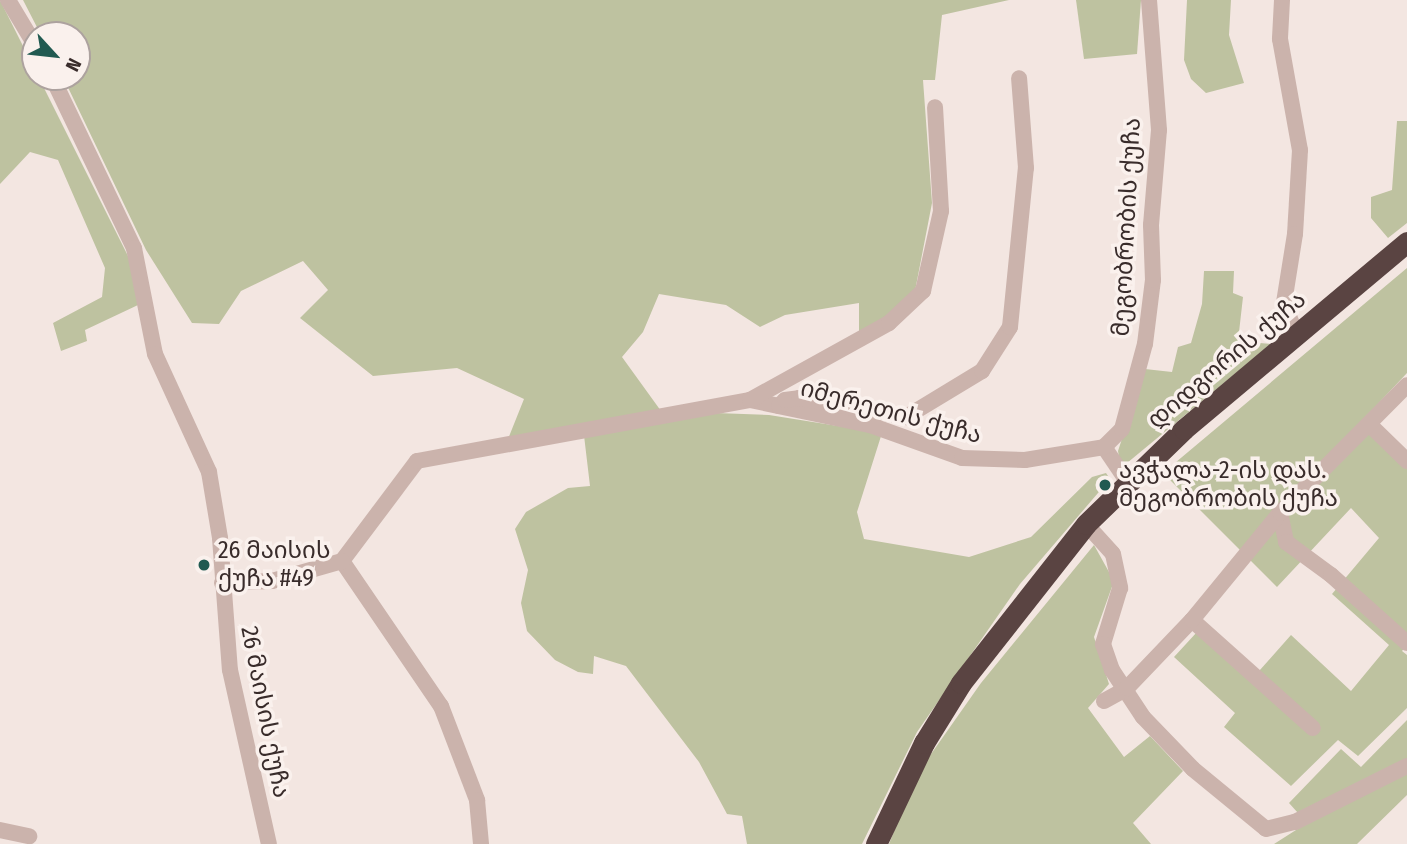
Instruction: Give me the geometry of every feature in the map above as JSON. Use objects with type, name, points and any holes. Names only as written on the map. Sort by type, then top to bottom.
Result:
[{"type":"highway","name":"დიდგორის ქუჩა","points":[[876,844],[919,752],[961,683],[1086,524],[1127,481],[1407,242]]},
{"type":"street","points":[[8,0],[21,22]]},
{"type":"street","name":"მეგობრობის ქუჩა","points":[[1104,447],[1122,429],[1145,344],[1153,279],[1151,225],[1159,130],[1149,0]]},
{"type":"street","points":[[1282,0],[1280,39],[1300,150],[1295,234],[1284,303],[1297,335]]},
{"type":"street","points":[[779,406],[785,400],[799,398],[906,417],[982,372],[1010,327],[1026,169],[1019,78]]},
{"type":"street","name":"26 მაისის ქუჩა","points":[[58,91],[134,248],[155,354],[204,454],[214,489],[222,583],[241,729],[269,844]]},
{"type":"street","points":[[222,583],[272,581],[342,561],[417,461],[750,400],[889,323],[923,291],[941,212],[935,107]]},
{"type":"street","points":[[1104,701],[1127,688],[1192,620],[1280,513],[1407,385]]},
{"type":"street","name":"იმერეთის ქუჩა","points":[[750,400],[870,425],[962,458],[1025,460],[1104,447]]},
{"type":"street","points":[[1369,424],[1407,461]]},
{"type":"street","points":[[1104,447],[1127,481]]},
{"type":"street","points":[[1280,513],[1286,541],[1331,575],[1407,643]]},
{"type":"street","points":[[1086,524],[1113,554],[1119,595],[1103,645],[1112,670],[1127,688],[1143,717],[1176,752],[1266,829],[1295,822],[1407,766]]},
{"type":"street","points":[[342,561],[441,706],[477,800],[481,844]]},
{"type":"street","points":[[1192,620],[1313,728]]},
{"type":"street","points":[[0,830],[29,836]]},
{"type":"green space","points":[[0,0],[21,42],[21,91],[46,91],[130,260],[138,305],[85,330],[87,341],[61,351],[53,323],[102,297],[105,268],[58,160],[30,152],[0,184]]},
{"type":"green space","points":[[23,0],[1009,0],[942,15],[935,80],[923,80],[932,203],[915,291],[886,318],[859,333],[859,303],[785,315],[760,327],[726,305],[659,294],[643,332],[622,357],[661,411],[769,415],[882,433],[857,512],[864,539],[969,557],[1031,537],[1092,477],[1106,473],[1110,479],[1020,584],[917,732],[862,844],[747,844],[742,816],[727,814],[699,762],[626,666],[594,656],[593,674],[578,672],[555,660],[527,631],[521,603],[528,570],[515,529],[526,512],[568,488],[590,486],[583,427],[508,439],[524,399],[457,368],[373,376],[300,318],[328,290],[303,261],[241,291],[219,324],[192,323],[146,250],[70,91],[91,91],[91,21],[34,21]]},
{"type":"green space","points":[[1076,0],[1141,0],[1137,54],[1084,59]]},
{"type":"green space","points":[[1187,0],[1231,0],[1229,35],[1244,83],[1206,93],[1191,79],[1184,60]]},
{"type":"green space","points":[[1397,121],[1407,121],[1407,223],[1388,238],[1371,218],[1371,197],[1392,190]]},
{"type":"green space","points":[[1407,268],[1407,373],[1358,425],[1407,459],[1407,645],[1402,651],[1407,655],[1407,708],[1358,756],[1338,740],[1291,786],[1224,727],[1235,713],[1174,657],[1197,632],[1251,680],[1291,635],[1351,691],[1389,645],[1332,594],[1379,538],[1351,508],[1277,587],[1163,473]]},
{"type":"green space","points":[[1204,271],[1234,271],[1233,293],[1243,297],[1238,341],[1271,344],[1121,468],[1118,451],[1145,369],[1172,372],[1178,347],[1191,343],[1202,304]]},
{"type":"green space","points":[[1094,545],[1114,581],[1094,637],[1109,684],[1088,708],[1124,757],[1150,736],[1183,771],[1133,823],[1151,844],[889,844],[917,774],[981,683]]},
{"type":"green space","points":[[1407,720],[1407,795],[1357,844],[1274,844],[1307,823],[1289,803],[1341,749],[1361,767]]},
{"type":"place","name":"ავჭალა-2-ის დას. მეგობრობის ქუჩა","points":[[1105,485]]},
{"type":"place","name":"26 მაისის ქუჩა #49","points":[[204,565]]}]
